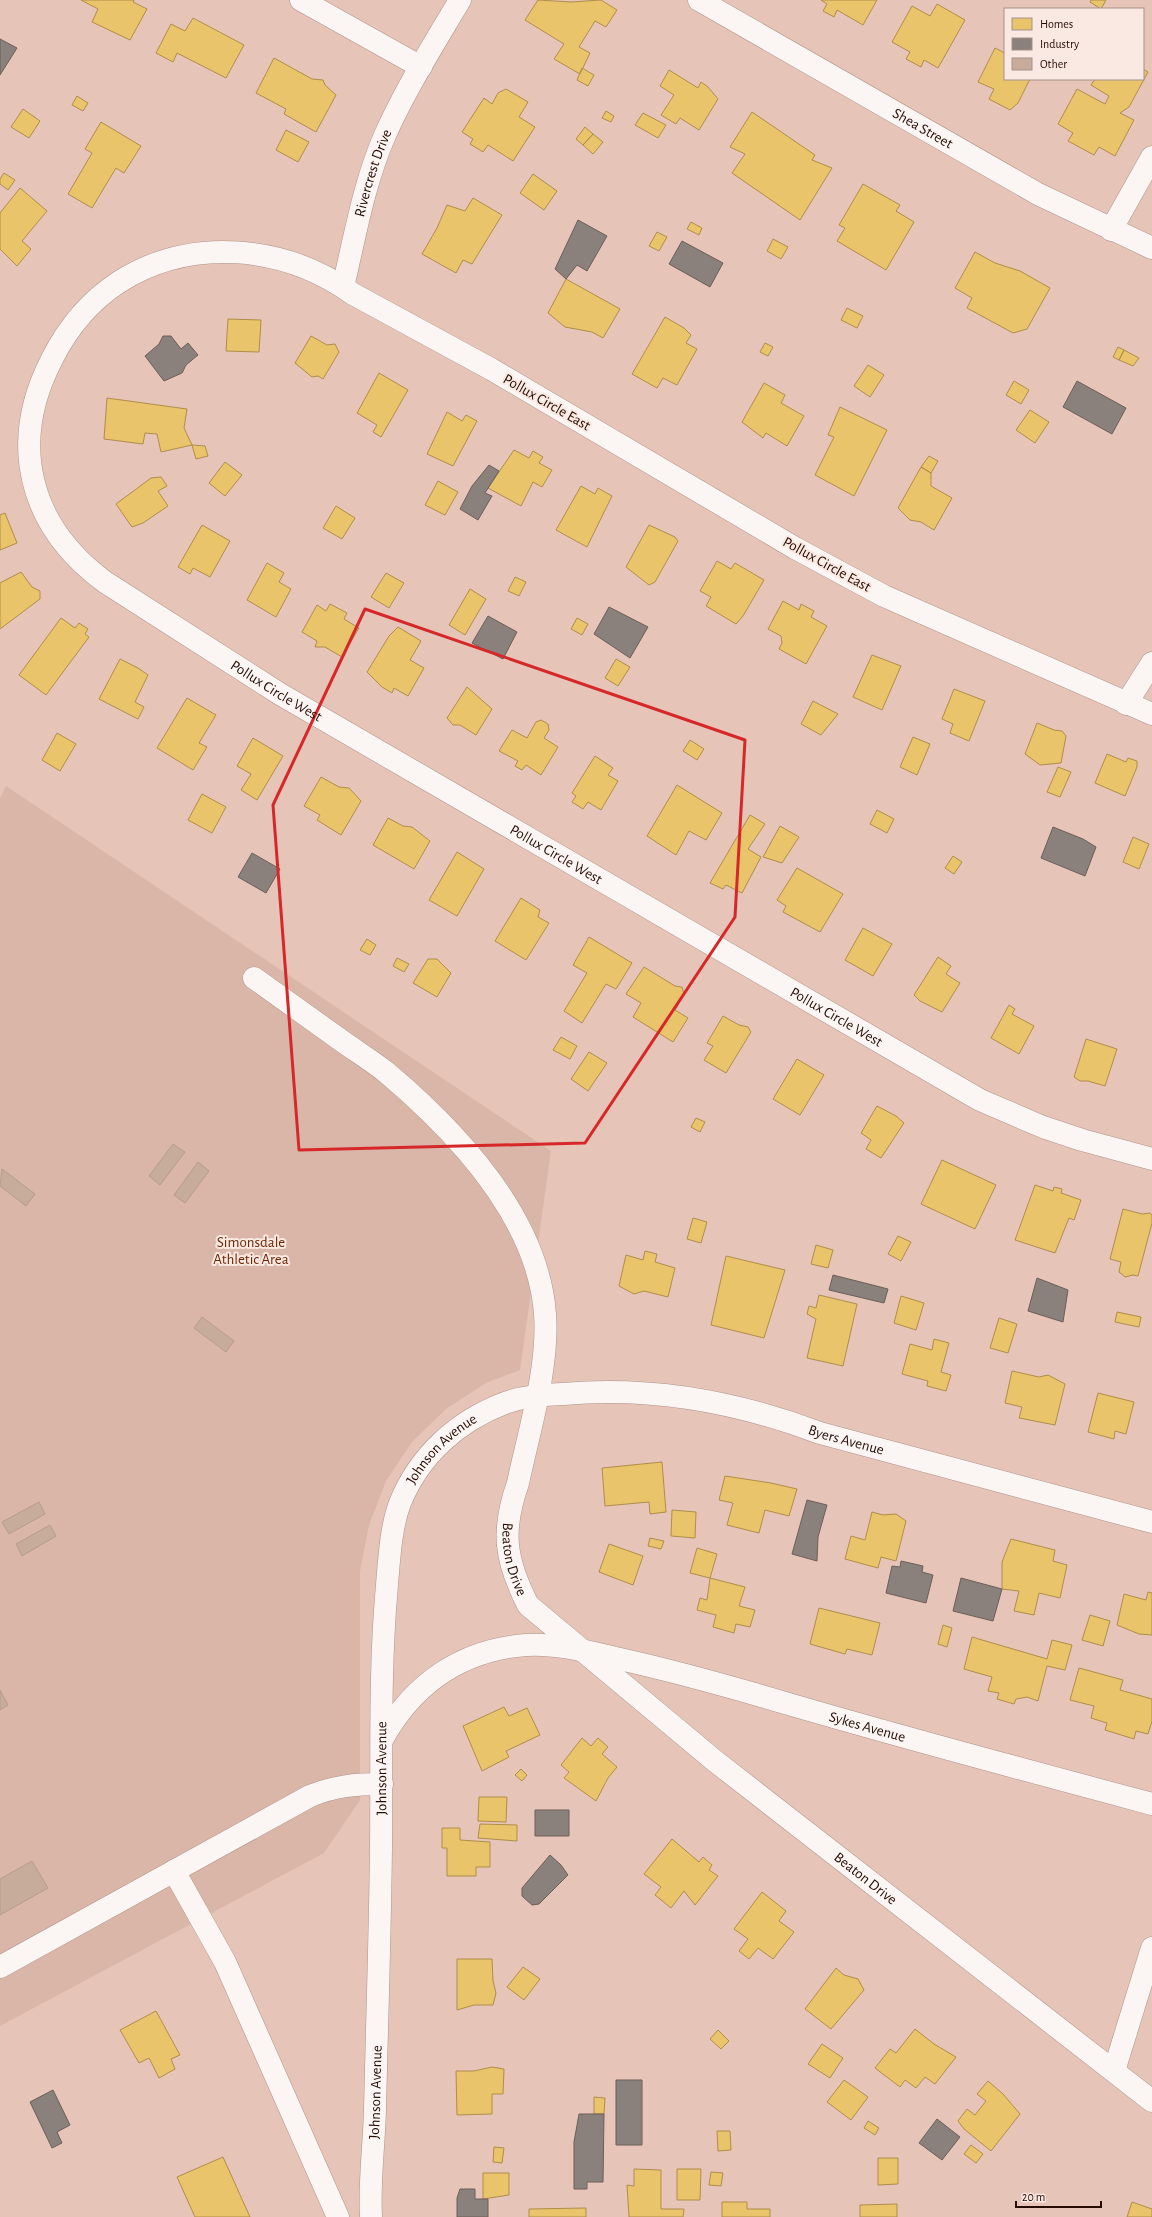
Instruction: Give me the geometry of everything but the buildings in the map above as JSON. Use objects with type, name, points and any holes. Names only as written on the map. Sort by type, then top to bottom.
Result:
[{"type":"street","points":[[301,0],[421,67]]},
{"type":"street","name":"Rivercrest Drive","points":[[343,287],[364,195],[385,136],[421,67],[460,0]]},
{"type":"street","name":"Shea Street","points":[[699,0],[1038,194],[1111,230],[1152,248]]},
{"type":"street","points":[[1111,230],[1152,158]]},
{"type":"street","name":"Pollux Circle East","points":[[31,463],[29,445],[32,412],[41,381],[63,338],[91,305],[119,282],[158,263],[192,253],[230,251],[268,256],[306,268],[343,287],[490,369],[795,548],[884,596],[1126,704],[1152,714]]},
{"type":"street","name":"Pollux Circle West","points":[[31,463],[32,477],[42,508],[58,537],[84,566],[280,694],[980,1100],[1043,1127],[1082,1140],[1152,1159]]},
{"type":"street","points":[[1126,704],[1152,663]]},
{"type":"street","name":"Beaton Drive","points":[[254,978],[385,1072],[435,1117],[469,1155],[502,1197],[524,1236],[538,1274],[545,1313],[546,1345],[518,1483],[511,1504],[507,1528],[508,1551],[515,1579],[528,1605],[714,1761],[1152,2101]]},
{"type":"street","name":"Byers Avenue","points":[[536,1396],[582,1392],[631,1392],[691,1398],[739,1407],[786,1420],[820,1433],[1152,1522]]},
{"type":"street","name":"Johnson Avenue","points":[[371,2217],[370,2196],[374,2146],[383,1739],[383,1624],[390,1553],[399,1505],[417,1469],[443,1439],[476,1416],[506,1402],[536,1396]]},
{"type":"street","name":"Beaton Drive","points":[[383,1739],[395,1717],[411,1697],[435,1676],[464,1660],[491,1651],[526,1645],[561,1646],[583,1651]]},
{"type":"street","name":"Sykes Avenue","points":[[583,1651],[692,1675],[926,1744],[1152,1804]]},
{"type":"street","points":[[0,1967],[310,1796],[331,1788],[353,1784],[382,1784]]},
{"type":"street","points":[[174,1871],[224,1962],[338,2217]]},
{"type":"street","points":[[1114,2071],[1152,1948]]},
{"type":"highlighted area","points":[[365,609],[745,740],[735,917],[585,1143],[299,1150],[273,805]]},
{"type":"green space","name":"Simonsdale Athletic Area","points":[[6,786],[551,1151],[520,1370],[486,1383],[446,1409],[412,1442],[386,1481],[369,1525],[360,1571],[360,1800],[324,1853],[0,2026],[0,798]]}]
